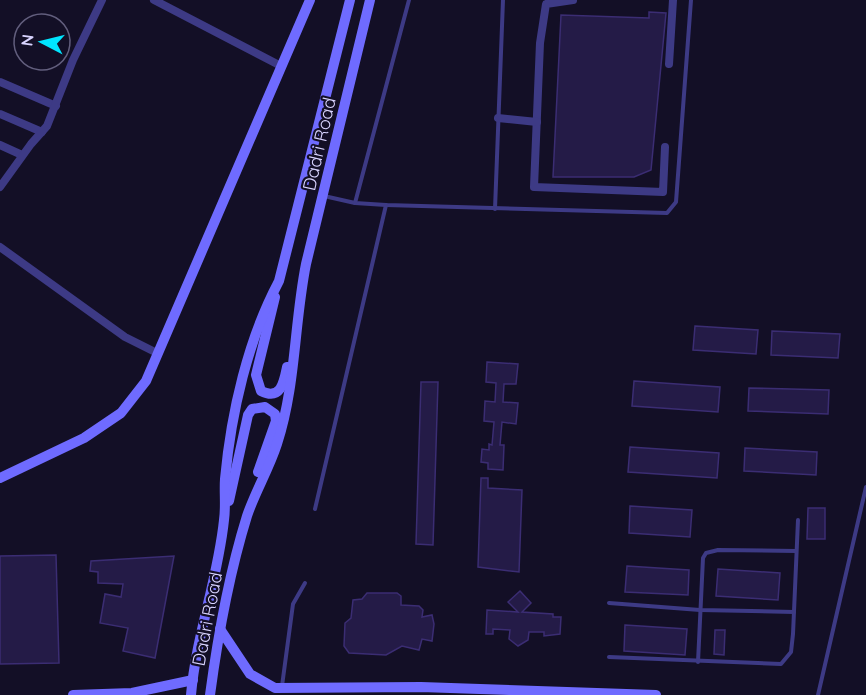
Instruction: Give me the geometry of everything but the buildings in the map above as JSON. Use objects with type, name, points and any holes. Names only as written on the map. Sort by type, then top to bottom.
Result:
[{"type":"main road","points":[[0,478],[84,438],[121,413],[146,381],[310,0]]},
{"type":"main road","name":"Dadri Road","points":[[350,0],[256,375],[261,391],[268,395],[277,393],[283,387],[300,296],[370,0]]},
{"type":"main road","name":"Dadri Road","points":[[225,519],[227,468],[250,348],[261,314],[279,281]]},
{"type":"main road","name":"Dadri Road","points":[[248,515],[277,444],[289,392],[300,296]]},
{"type":"main road","name":"Dadri Road","points":[[191,695],[192,680],[248,415],[252,409],[265,407],[275,414],[276,421],[258,472],[220,629],[210,695]]},
{"type":"main road","points":[[220,629],[250,674],[275,688],[329,691],[421,687],[656,695]]},
{"type":"main road","points":[[73,695],[132,693],[192,680]]},
{"type":"street","points":[[1,183],[42,132],[56,106],[73,60],[102,0]]},
{"type":"street","points":[[154,0],[280,66]]},
{"type":"street","points":[[573,0],[546,4],[540,44],[534,187],[663,192],[665,147]]},
{"type":"street","points":[[669,64],[673,0]]},
{"type":"street","points":[[0,82],[56,106]]},
{"type":"street","points":[[0,114],[42,132]]},
{"type":"street","points":[[498,118],[537,122]]},
{"type":"street","points":[[0,145],[22,155]]},
{"type":"street","points":[[0,247],[125,337],[157,353]]},
{"type":"lane","points":[[355,202],[409,0]]},
{"type":"lane","points":[[495,209],[502,0]]},
{"type":"lane","points":[[324,196],[386,205],[659,213],[673,209],[676,202],[691,0]]},
{"type":"lane","points":[[315,509],[386,205]]},
{"type":"lane","points":[[818,695],[866,487]]},
{"type":"lane","points":[[609,657],[781,664],[791,652],[798,520]]},
{"type":"lane","points":[[698,662],[703,558],[706,553],[718,550],[796,551]]},
{"type":"lane","points":[[281,688],[293,604],[305,583]]},
{"type":"lane","points":[[609,603],[700,610],[794,612]]}]
